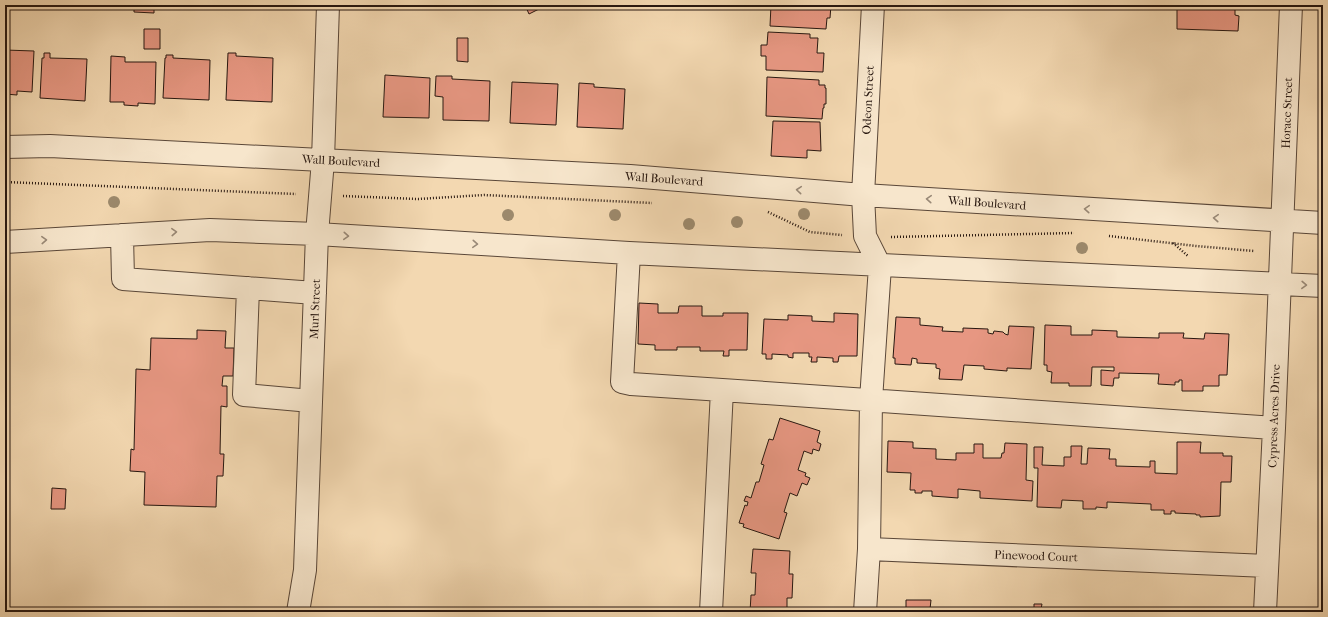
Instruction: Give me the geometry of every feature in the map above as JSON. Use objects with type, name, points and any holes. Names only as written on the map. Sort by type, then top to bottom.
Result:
[{"type":"street","name":"Murl Street","points":[[298,612],[305,570],[317,234],[323,160],[328,5]]},
{"type":"street","name":"Odeon Street","points":[[873,5],[863,195],[864,236],[880,266]]},
{"type":"street","name":"Horace Street","points":[[1282,221],[1291,5]]},
{"type":"street","name":"Wall Boulevard","points":[[5,146],[50,146],[630,176],[863,195],[1323,223]]},
{"type":"street","name":"Cypress Acres Drive","points":[[1265,612],[1282,221]]},
{"type":"street","points":[[5,242],[210,230],[317,234],[629,254],[1323,286]]},
{"type":"street","points":[[122,235],[123,279],[315,293]]},
{"type":"street","points":[[629,254],[622,382],[631,384],[1274,428]]},
{"type":"street","points":[[865,612],[869,549],[871,400],[880,266]]},
{"type":"street","points":[[248,288],[244,395],[311,401]]},
{"type":"street","points":[[712,612],[722,390]]},
{"type":"street","name":"Pinewood Court","points":[[869,549],[1267,566]]},
{"type":"path","points":[[5,182],[294,194]]},
{"type":"path","points":[[344,196],[418,199],[484,195],[659,204]]},
{"type":"path","points":[[761,209],[810,232],[843,236]]},
{"type":"path","points":[[883,237],[1079,233]]},
{"type":"path","points":[[1102,235],[1254,251]]},
{"type":"path","points":[[1173,243],[1191,258]]},
{"type":"building","points":[[134,5],[154,5],[154,13],[134,12]]},
{"type":"building","points":[[462,5],[487,5],[485,9],[473,9],[473,6]]},
{"type":"building","points":[[525,5],[540,5],[537,6],[539,9],[529,14]]},
{"type":"building","points":[[771,5],[831,5],[830,18],[827,18],[826,29],[770,26]]},
{"type":"building","points":[[1177,5],[1235,5],[1235,15],[1239,16],[1238,31],[1177,29]]},
{"type":"building","points":[[144,29],[160,29],[160,49],[144,49]]},
{"type":"building","points":[[768,32],[810,34],[810,38],[818,38],[817,53],[824,53],[823,72],[766,70],[766,56],[761,56],[761,45],[767,45]]},
{"type":"building","points":[[457,38],[468,38],[468,62],[457,61]]},
{"type":"building","points":[[5,50],[34,51],[32,92],[17,91],[17,95],[5,94]]},
{"type":"building","points":[[44,53],[50,53],[50,58],[87,59],[85,101],[40,98],[42,58],[44,58]]},
{"type":"building","points":[[228,53],[236,53],[236,56],[273,58],[272,102],[226,100]]},
{"type":"building","points":[[166,55],[173,55],[173,58],[210,60],[209,100],[163,98]]},
{"type":"building","points":[[111,56],[125,57],[125,62],[156,62],[155,104],[138,103],[138,106],[124,105],[124,102],[110,102]]},
{"type":"building","points":[[385,75],[430,78],[429,118],[383,117]]},
{"type":"building","points":[[436,76],[452,76],[452,79],[490,81],[489,121],[443,120],[443,97],[435,96]]},
{"type":"building","points":[[767,77],[819,80],[819,85],[825,85],[826,88],[826,104],[824,104],[822,119],[766,116]]},
{"type":"building","points":[[512,82],[558,84],[556,125],[510,123]]},
{"type":"building","points":[[579,83],[594,84],[594,87],[625,89],[623,129],[577,127]]},
{"type":"building","points":[[773,121],[820,122],[821,151],[807,150],[807,158],[771,156]]},
{"type":"building","points":[[639,303],[658,304],[658,313],[678,313],[679,306],[702,306],[702,316],[723,316],[723,313],[748,313],[747,350],[729,350],[729,356],[723,356],[724,351],[700,351],[700,347],[677,347],[677,350],[655,350],[655,345],[638,344]]},
{"type":"building","points":[[834,313],[858,314],[857,356],[839,356],[838,362],[833,362],[833,358],[817,357],[817,362],[811,362],[812,357],[809,357],[809,353],[793,353],[793,358],[788,357],[788,355],[772,354],[772,359],[766,359],[766,354],[762,354],[764,319],[788,320],[788,315],[812,316],[812,321],[834,322]]},
{"type":"building","points":[[896,317],[920,318],[920,325],[943,327],[942,331],[963,332],[963,328],[988,329],[988,333],[993,334],[994,331],[1003,332],[1008,335],[1009,326],[1034,327],[1031,369],[1007,368],[1007,371],[984,369],[984,366],[964,365],[962,380],[939,379],[940,369],[936,368],[936,364],[917,363],[917,359],[912,358],[911,365],[895,364],[895,358],[893,358]]},
{"type":"building","points":[[1045,325],[1071,326],[1071,335],[1092,335],[1092,330],[1117,331],[1117,337],[1159,338],[1159,333],[1184,333],[1183,338],[1204,339],[1205,333],[1229,334],[1227,375],[1219,375],[1219,386],[1203,386],[1203,391],[1182,391],[1182,380],[1175,382],[1175,385],[1158,384],[1159,374],[1119,373],[1119,378],[1114,378],[1113,386],[1101,385],[1101,370],[1114,371],[1114,367],[1092,367],[1091,386],[1069,386],[1069,383],[1051,383],[1052,372],[1047,371],[1047,365],[1044,365]]},
{"type":"building","points":[[197,330],[226,331],[225,348],[234,348],[233,376],[223,376],[222,386],[227,386],[227,407],[221,406],[220,454],[224,454],[223,476],[217,476],[216,507],[144,505],[145,472],[130,471],[131,449],[134,450],[136,369],[150,370],[151,338],[197,339]]},
{"type":"building","points":[[780,418],[820,431],[817,442],[821,444],[819,451],[813,449],[812,454],[804,451],[798,470],[806,473],[805,476],[810,478],[807,485],[802,483],[797,496],[790,493],[784,512],[787,513],[779,539],[743,527],[744,524],[739,523],[745,505],[747,506],[748,502],[744,501],[746,496],[751,498],[756,482],[759,482],[764,465],[761,464],[769,439],[773,440]]},
{"type":"building","points":[[888,441],[913,442],[913,448],[936,449],[936,459],[956,460],[956,453],[974,453],[974,444],[983,444],[983,458],[1001,458],[1002,453],[1004,453],[1005,443],[1027,444],[1026,480],[1033,481],[1032,501],[980,498],[980,491],[958,489],[958,498],[932,496],[932,491],[915,493],[915,490],[910,490],[911,473],[887,472]]},
{"type":"building","points":[[1177,442],[1201,442],[1200,453],[1223,453],[1223,456],[1232,456],[1231,482],[1221,482],[1220,516],[1200,517],[1200,515],[1196,514],[1175,513],[1175,511],[1171,511],[1171,514],[1164,514],[1164,510],[1151,510],[1151,504],[1107,502],[1107,508],[1096,507],[1096,509],[1083,509],[1083,501],[1062,500],[1061,508],[1037,507],[1038,468],[1034,468],[1034,447],[1043,447],[1042,465],[1064,466],[1064,457],[1071,457],[1071,446],[1082,446],[1081,464],[1087,464],[1088,448],[1110,449],[1109,459],[1116,459],[1116,466],[1150,467],[1150,461],[1155,461],[1155,473],[1177,474]]},
{"type":"building","points":[[52,488],[66,489],[65,509],[51,509]]},
{"type":"building","points":[[753,549],[790,551],[789,574],[793,574],[792,598],[787,598],[787,612],[750,612],[751,595],[755,595],[756,573],[751,573]]},
{"type":"building","points":[[906,600],[931,600],[930,609],[954,609],[954,612],[906,612]]},
{"type":"building","points":[[1034,604],[1042,604],[1041,609],[1044,609],[1044,612],[1020,612],[1020,609],[1034,609]]},
{"type":"building","points":[[975,610],[1000,611],[1000,612],[975,612]]}]
